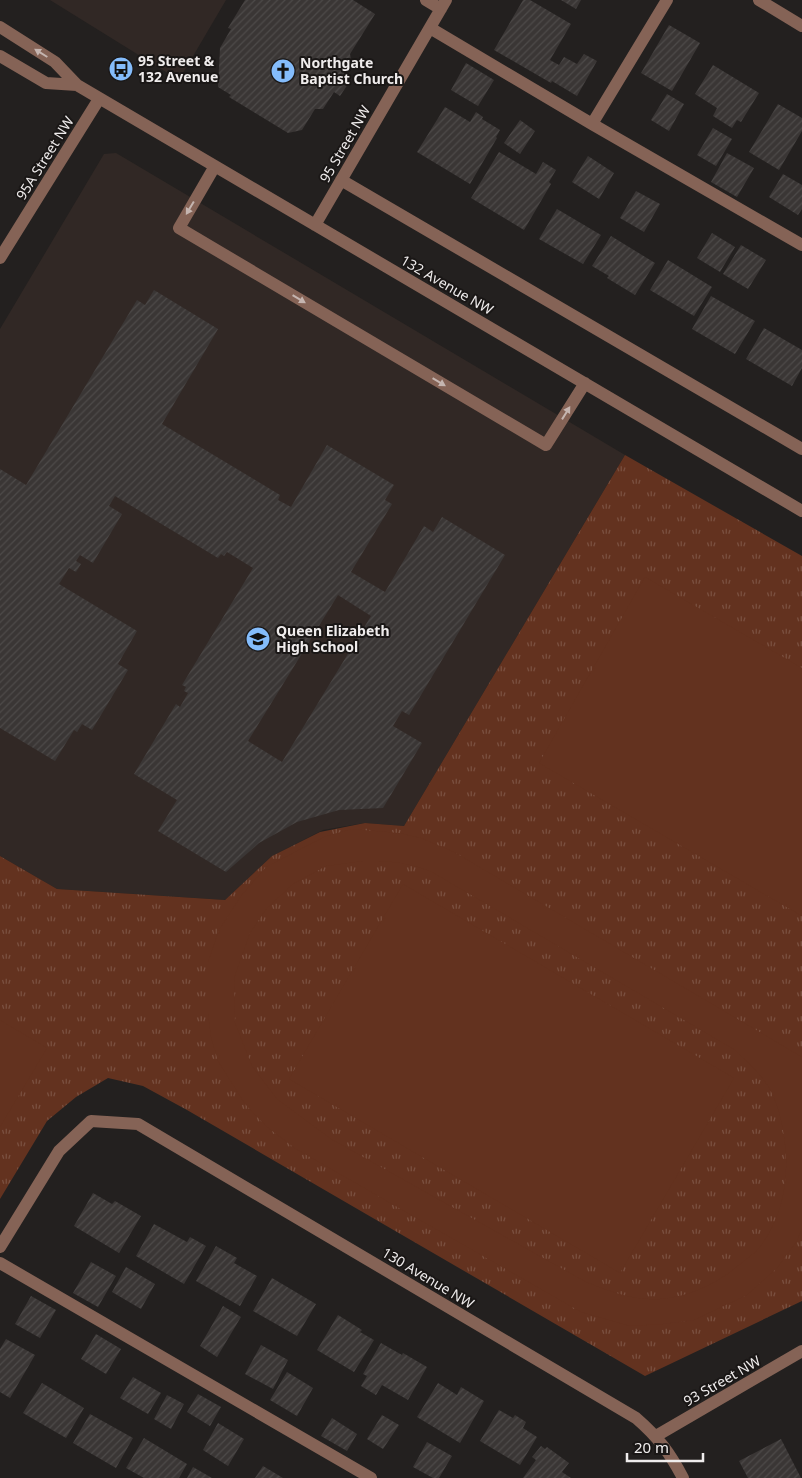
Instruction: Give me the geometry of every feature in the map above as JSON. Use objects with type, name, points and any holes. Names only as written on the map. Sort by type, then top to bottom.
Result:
[{"type":"street","points":[[426,0],[443,4]]},
{"type":"street","points":[[592,124],[667,0]]},
{"type":"street","points":[[759,0],[802,26]]},
{"type":"street","name":"95 Street NW","points":[[315,225],[443,4]]},
{"type":"street","name":"132 Avenue NW","points":[[0,27],[55,62],[76,85],[99,99],[802,511]]},
{"type":"street","points":[[430,28],[802,245]]},
{"type":"street","name":"132 Avenue NW","points":[[0,56],[46,82],[76,85]]},
{"type":"street","name":"95A Street NW","points":[[0,258],[99,99]]},
{"type":"street","points":[[216,166],[179,228],[546,445],[585,383]]},
{"type":"street","points":[[341,180],[802,450]]},
{"type":"street","name":"130 Avenue NW","points":[[0,1247],[59,1151],[92,1121],[138,1124],[636,1418],[656,1436],[673,1459],[683,1478]]},
{"type":"street","points":[[0,1263],[371,1478]]},
{"type":"street","name":"93 Street NW","points":[[656,1436],[802,1352]]},
{"type":"shaded area","points":[[50,0],[226,0],[179,80]]},
{"type":"shaded area","name":"Queen Elizabeth High School","points":[[116,153],[625,455],[404,826],[365,823],[323,830],[272,856],[225,900],[57,889],[0,856],[0,329],[104,154]]},
{"type":"green space","points":[[625,455],[802,556],[802,1301],[645,1376],[187,1110],[143,1086],[108,1078],[76,1097],[47,1121],[0,1199],[0,856],[57,889],[225,900],[272,856],[320,832],[365,823],[404,826]]},
{"type":"green space","points":[[645,577],[802,668],[802,916],[539,763]]},
{"type":"green space","points":[[351,829],[399,833],[421,838],[454,852],[802,1057],[802,1228],[797,1241],[777,1268],[747,1295],[694,1320],[630,1326],[581,1312],[296,1149],[267,1127],[245,1104],[218,1061],[211,1037],[208,1013],[208,962],[219,930],[241,896],[266,867],[324,837]],"holes":[[[363,861],[406,864],[432,872],[735,1050],[753,1067],[768,1086],[776,1104],[786,1151],[785,1180],[779,1209],[767,1236],[757,1251],[712,1284],[682,1295],[650,1299],[631,1297],[613,1292],[586,1282],[331,1139],[277,1099],[252,1066],[235,1023],[234,978],[250,933],[267,908],[293,884],[326,866]]]},
{"type":"green space","points":[[403,884],[734,1078],[620,1273],[289,1079]]},
{"type":"green space","points":[[0,1020],[47,1048],[0,1127]]},
{"type":"building","name":"Northgate Baptist Church","points":[[245,0],[353,0],[375,14],[350,54],[352,65],[345,77],[350,81],[340,96],[334,92],[323,109],[315,109],[302,130],[288,133],[229,97],[231,95],[218,87],[220,48],[231,29],[228,28]]},
{"type":"building","points":[[523,0],[530,0],[571,24],[550,60],[559,65],[564,57],[577,64],[584,54],[597,61],[577,96],[494,50]]},
{"type":"building","points":[[561,0],[581,0],[576,9]]},
{"type":"building","points":[[669,25],[700,43],[672,91],[641,73]]},
{"type":"building","points":[[466,63],[494,80],[478,106],[451,90]]},
{"type":"building","points":[[713,65],[759,93],[741,122],[737,120],[732,128],[713,116],[717,108],[695,94]]},
{"type":"building","points":[[667,94],[684,104],[669,131],[651,120]]},
{"type":"building","points":[[778,104],[802,118],[802,131],[779,170],[749,152]]},
{"type":"building","points":[[445,107],[470,122],[476,112],[483,117],[482,119],[500,130],[470,184],[417,152]]},
{"type":"building","points":[[520,120],[535,131],[520,154],[504,143]]},
{"type":"building","points":[[713,128],[732,139],[716,166],[697,155]]},
{"type":"building","points":[[499,152],[536,174],[543,162],[556,170],[549,182],[551,184],[524,230],[471,198]]},
{"type":"building","points":[[727,153],[754,168],[737,197],[711,182]]},
{"type":"building","points":[[588,156],[614,173],[599,199],[572,182]]},
{"type":"building","points":[[783,174],[802,185],[802,209],[798,215],[769,197]]},
{"type":"building","points":[[636,191],[660,204],[644,232],[620,218]]},
{"type":"building","points":[[557,209],[601,235],[583,264],[539,239]]},
{"type":"building","points":[[712,233],[735,247],[720,272],[697,258]]},
{"type":"building","points":[[611,236],[655,263],[635,295],[607,278],[609,276],[592,266]]},
{"type":"building","points":[[741,245],[766,260],[748,289],[723,274]]},
{"type":"building","points":[[668,260],[712,287],[694,316],[650,290]]},
{"type":"building","points":[[154,290],[218,329],[162,424],[280,495],[278,500],[291,507],[327,445],[394,485],[385,500],[392,504],[351,572],[385,592],[424,526],[433,532],[442,517],[505,555],[409,715],[402,711],[393,726],[422,743],[383,808],[339,810],[297,822],[259,843],[226,872],[158,831],[177,800],[134,774],[176,704],[180,707],[188,693],[184,691],[186,687],[182,685],[253,568],[227,552],[224,556],[221,554],[218,558],[115,496],[109,506],[122,514],[93,563],[80,555],[76,561],[81,564],[76,572],[69,568],[59,584],[137,631],[118,664],[128,670],[92,730],[82,724],[77,732],[74,730],[55,761],[0,728],[0,469],[26,485],[137,300],[145,305]],"holes":[[[338,595],[371,616],[282,762],[248,741]]]},
{"type":"building","points":[[711,296],[755,321],[735,354],[692,329]]},
{"type":"building","points":[[764,328],[802,350],[802,368],[792,386],[746,359]]},
{"type":"building","points":[[93,1193],[112,1204],[115,1201],[141,1216],[119,1253],[74,1226]]},
{"type":"building","points":[[154,1224],[187,1242],[190,1237],[206,1246],[184,1284],[136,1256]]},
{"type":"building","points":[[216,1246],[237,1258],[234,1263],[257,1276],[240,1306],[196,1281]]},
{"type":"building","points":[[91,1262],[116,1276],[98,1307],[73,1293]]},
{"type":"building","points":[[126,1267],[155,1284],[141,1309],[112,1292]]},
{"type":"building","points":[[272,1278],[316,1304],[297,1336],[253,1311]]},
{"type":"building","points":[[31,1296],[56,1310],[40,1338],[15,1324]]},
{"type":"building","points":[[223,1306],[241,1317],[217,1357],[200,1346]]},
{"type":"building","points":[[338,1315],[374,1340],[354,1372],[317,1350]]},
{"type":"building","points":[[96,1334],[121,1349],[106,1374],[81,1359]]},
{"type":"building","points":[[6,1339],[35,1355],[10,1398],[0,1392],[0,1349]]},
{"type":"building","points":[[381,1343],[427,1367],[408,1400],[382,1385],[376,1395],[361,1386],[367,1376],[363,1374]]},
{"type":"building","points":[[261,1345],[288,1360],[273,1389],[245,1374]]},
{"type":"building","points":[[287,1372],[313,1388],[297,1416],[270,1400]]},
{"type":"building","points":[[133,1377],[161,1393],[148,1414],[120,1398]]},
{"type":"building","points":[[42,1383],[84,1408],[66,1438],[23,1413]]},
{"type":"building","points":[[438,1383],[457,1395],[461,1387],[484,1401],[460,1443],[417,1417]]},
{"type":"building","points":[[198,1394],[221,1407],[210,1426],[187,1412]]},
{"type":"building","points":[[167,1395],[184,1404],[171,1429],[154,1419]]},
{"type":"building","points":[[499,1410],[513,1418],[515,1415],[526,1422],[523,1428],[537,1437],[520,1465],[480,1441]]},
{"type":"building","points":[[90,1414],[133,1438],[116,1468],[73,1443]]},
{"type":"building","points":[[382,1415],[399,1425],[383,1449],[367,1439]]},
{"type":"building","points":[[332,1418],[357,1434],[347,1451],[321,1436]]},
{"type":"building","points":[[218,1423],[244,1439],[228,1466],[203,1450]]},
{"type":"building","points":[[144,1438],[187,1464],[179,1478],[144,1478],[126,1468]]},
{"type":"building","points":[[781,1439],[801,1478],[748,1478],[739,1461]]},
{"type":"building","points":[[427,1442],[452,1456],[439,1478],[433,1478],[413,1467]]},
{"type":"building","points":[[541,1446],[545,1449],[547,1447],[569,1463],[562,1472],[571,1478],[523,1478],[536,1460],[532,1457]]},
{"type":"building","points":[[263,1466],[283,1478],[255,1478]]},
{"type":"building","points":[[193,1467],[212,1478],[187,1478]]},
{"type":"place","name":"95 Street & 132 Avenue","points":[[121,69]]},
{"type":"place","name":"Northgate Baptist Church","points":[[283,71]]},
{"type":"place","name":"Queen Elizabeth High School","points":[[258,639]]}]
